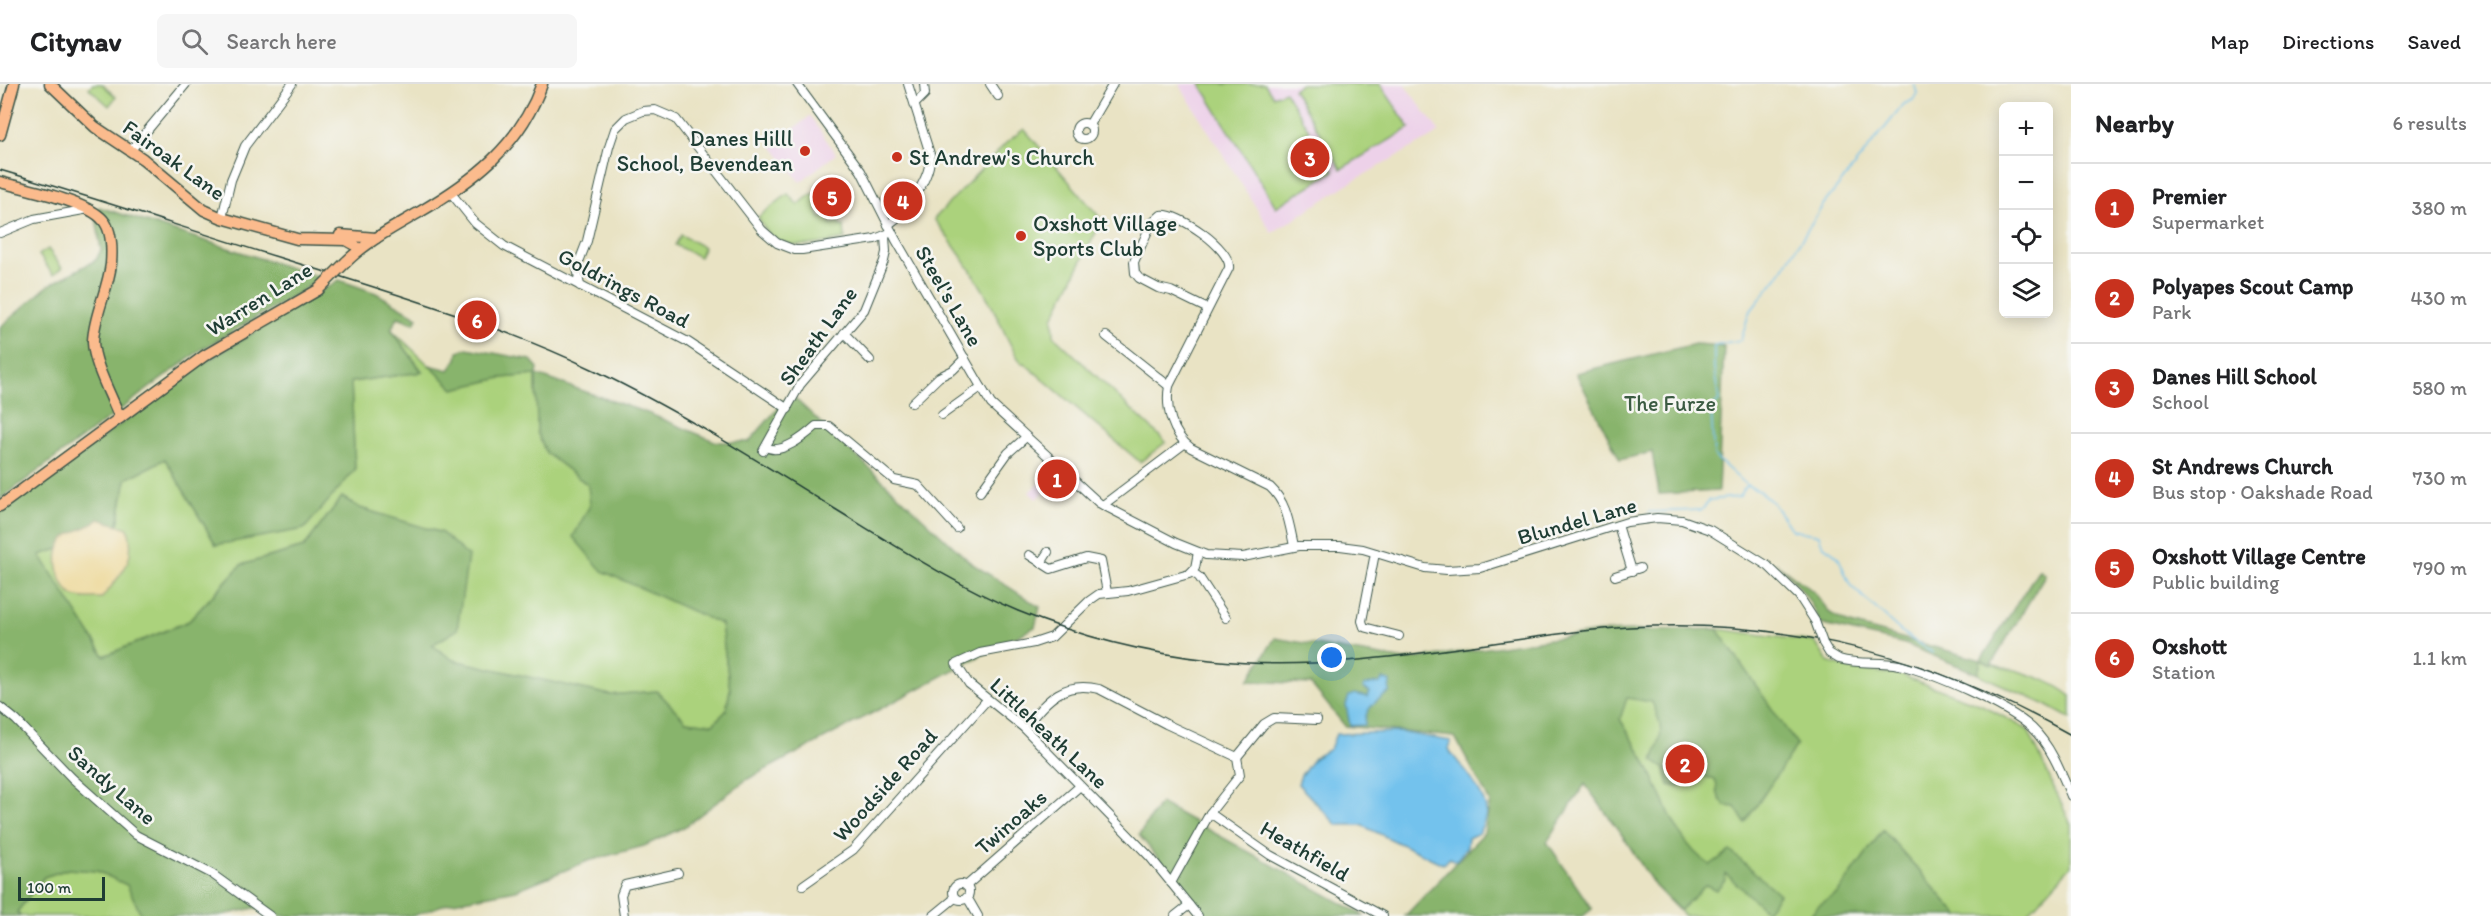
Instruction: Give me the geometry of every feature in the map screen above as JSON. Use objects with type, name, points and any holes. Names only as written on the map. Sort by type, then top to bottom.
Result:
[{"type":"main road","points":[[0,135],[14,84]]},
{"type":"main road","name":"Fairoak Lane","points":[[50,84],[95,127],[131,150],[204,210],[222,218],[297,239],[331,239],[351,242],[359,250]]},
{"type":"main road","name":"Warren Lane","points":[[0,506],[204,356],[318,290],[359,250],[451,193],[485,168],[531,112],[542,84]]},
{"type":"main road","points":[[0,183],[52,196],[89,209],[102,219],[110,238],[111,264],[93,342],[96,357],[120,418]]},
{"type":"main road","points":[[331,239],[345,234],[376,238]]},
{"type":"street","points":[[131,150],[186,84]]},
{"type":"street","points":[[222,218],[231,180],[245,146],[292,84]]},
{"type":"street","name":"Steel's Lane","points":[[797,84],[854,159],[888,231],[996,409],[1101,504]]},
{"type":"street","points":[[580,286],[577,267],[590,231],[609,147],[615,129],[626,118],[643,111],[655,110],[668,113],[682,125],[762,230],[777,243],[795,250],[802,250],[888,231],[918,191],[929,170],[930,154],[908,84]]},
{"type":"street","points":[[915,104],[925,94],[924,84]]},
{"type":"street","points":[[990,84],[998,96]]},
{"type":"street","points":[[1089,125],[1113,84]]},
{"type":"street","name":"Goldrings Road","points":[[451,193],[461,207],[491,237],[688,342],[788,409]]},
{"type":"street","points":[[0,233],[34,219],[89,209]]},
{"type":"street","points":[[1208,309],[1171,291],[1158,288],[1139,278],[1135,273],[1134,262],[1155,219],[1161,215],[1171,214],[1196,229],[1227,254],[1230,262],[1229,268],[1169,386],[1168,401],[1176,433],[1184,444],[1269,487],[1278,495],[1287,511],[1294,546]]},
{"type":"street","name":"Sheath Lane","points":[[888,231],[886,252],[864,310],[807,375],[765,449],[774,450],[800,441],[816,426],[829,426],[894,480],[918,485],[957,528]]},
{"type":"street","points":[[562,276],[577,267]]},
{"type":"street","points":[[844,333],[870,360]]},
{"type":"street","points":[[1106,336],[1169,386]]},
{"type":"street","points":[[912,403],[939,377],[953,370],[965,358]]},
{"type":"street","points":[[942,415],[981,387]]},
{"type":"street","points":[[980,492],[1008,453],[1026,437]]},
{"type":"street","points":[[1101,504],[1184,444]]},
{"type":"street","name":"Blundel Lane","points":[[1101,504],[1198,552],[1219,557],[1243,557],[1294,546],[1340,546],[1375,553],[1425,568],[1468,570],[1618,525],[1644,519],[1682,520],[1710,530],[1778,574],[1799,596],[1815,621],[1829,654],[1839,659],[1908,668],[1949,683],[2013,715],[2032,728],[2045,744],[2071,796]]},
{"type":"street","points":[[1615,576],[1636,570],[1618,525]]},
{"type":"street","points":[[1041,562],[1048,552]]},
{"type":"street","points":[[1029,555],[1055,569],[1086,558],[1101,561],[1107,592],[1144,588],[1192,572],[1198,552]]},
{"type":"street","points":[[1375,553],[1362,621],[1364,627],[1399,636]]},
{"type":"street","points":[[1192,572],[1200,577],[1226,618]]},
{"type":"street","name":"Littleheath Lane","points":[[1107,592],[1089,601],[1058,633],[1044,640],[980,653],[956,664],[969,684],[1024,728],[1150,857],[1198,916]]},
{"type":"street","points":[[1024,728],[1049,698],[1065,689],[1087,686],[1099,688],[1166,724],[1237,757]]},
{"type":"street","name":"Woodside Road","points":[[803,885],[854,850],[987,700]]},
{"type":"street","name":"Sandy Lane","points":[[0,707],[16,720],[72,778],[136,835],[212,874],[266,913]]},
{"type":"street","points":[[1171,883],[1210,813],[1240,775],[1237,757],[1264,724],[1274,718],[1317,720]]},
{"type":"street","name":"Twinoaks","points":[[933,916],[955,898],[953,893],[956,886],[966,886],[1080,786]]},
{"type":"street","name":"Heathfield","points":[[1210,813],[1270,855],[1383,916]]},
{"type":"street","points":[[624,916],[621,895],[625,885],[678,873]]},
{"type":"street","name":"Twinoaks","points":[[966,886],[969,892],[967,897],[978,916]]},
{"type":"street","points":[[955,898],[962,900],[967,897]]},
{"type":"street","points":[[1175,916],[1189,905]]},
{"type":"street","points":[[255,916],[266,913]]},
{"type":"shaded area","points":[[1179,84],[1404,84],[1440,132],[1348,184],[1272,233]]},
{"type":"shaded area","name":"Danes Hilll School, Bevendean","points":[[810,116],[836,154],[800,182],[772,146]]},
{"type":"shaded area","points":[[1056,471],[1065,478],[1036,499],[1029,492]]},
{"type":"green space","points":[[93,84],[102,84],[116,97],[109,106],[89,88]]},
{"type":"green space","points":[[1200,84],[1265,84],[1273,96],[1285,91],[1334,171],[1276,207]]},
{"type":"green space","points":[[1301,84],[1380,84],[1410,128],[1341,169],[1293,89]]},
{"type":"green space","name":"Oxshott Village Sports Club","points":[[1024,129],[1102,220],[1053,318],[1054,336],[1166,442],[1140,462],[1024,363],[1022,364],[992,305],[962,257],[934,219],[1006,143]]},
{"type":"green space","points":[[820,192],[824,206],[817,209],[820,218],[828,216],[831,224],[839,222],[840,226],[844,226],[845,239],[808,245],[785,243],[774,238],[758,217],[788,194],[798,205],[810,195]]},
{"type":"green space","points":[[99,207],[319,277],[302,291],[202,349],[0,499],[0,327],[49,285],[96,260],[101,250],[96,217]]},
{"type":"green space","points":[[681,235],[704,247],[699,257],[675,245]]},
{"type":"green space","points":[[48,249],[62,268],[53,275],[39,255]]},
{"type":"green space","points":[[339,280],[376,293],[418,317],[414,323],[398,317],[391,329],[422,372],[351,382],[355,470],[304,529],[216,545],[165,459],[126,479],[117,530],[40,555],[104,656],[189,621],[241,565],[304,547],[342,497],[360,508],[442,533],[468,556],[457,630],[432,645],[453,660],[610,695],[657,691],[686,721],[713,724],[726,711],[730,690],[721,624],[602,571],[573,537],[590,505],[588,485],[546,453],[537,432],[536,375],[501,378],[454,389],[429,365],[449,370],[457,359],[458,352],[467,348],[531,360],[538,368],[537,375],[650,414],[717,442],[749,442],[790,394],[971,563],[1040,607],[1035,627],[746,780],[684,827],[644,846],[588,861],[516,890],[448,903],[413,916],[283,916],[255,908],[218,916],[142,916],[127,885],[97,871],[68,869],[44,877],[17,912],[20,916],[0,916],[0,512],[207,361]]},
{"type":"green space","points":[[391,329],[454,389],[501,378],[536,375],[537,432],[546,453],[588,485],[603,571],[721,624],[730,690],[726,711],[713,724],[686,721],[657,691],[610,695],[453,660],[431,645],[442,533],[360,508],[342,497],[304,547],[241,565],[189,621],[104,656],[39,555],[117,530],[126,479],[165,459],[216,545],[355,470],[351,382],[423,372]]},
{"type":"green space","name":"The Furze","points":[[1695,344],[1724,346],[1718,491],[1659,494],[1652,452],[1620,460],[1576,373]]},
{"type":"green space","points":[[1776,563],[1814,592],[1830,613],[1847,623],[1981,660],[1978,674],[1905,644],[1820,624],[1802,591]]},
{"type":"green space","points":[[2039,569],[2045,575],[1991,665],[1981,660]]},
{"type":"green space","points":[[1717,629],[1815,642],[1828,662],[1851,669],[1901,675],[1982,705],[2028,730],[2071,825],[2071,866],[2025,916],[1959,916],[1883,830],[1838,893],[1819,905],[1809,916],[1684,916],[1655,886],[1625,839],[1585,784],[1591,689]]},
{"type":"green space","points":[[1717,629],[1797,745],[1745,823],[1735,807],[1725,806],[1720,799],[1715,781],[1711,778],[1689,775],[1680,787],[1669,785],[1665,769],[1653,761],[1661,732],[1659,719],[1652,702],[1627,698],[1620,719],[1642,755],[1670,815],[1687,843],[1710,865],[1730,851],[1779,894],[1766,911],[1726,874],[1725,880],[1716,890],[1706,885],[1680,910],[1655,886],[1625,839],[1585,784],[1547,842],[1592,909],[1583,916],[1405,916],[1484,833],[1490,802],[1455,737],[1345,726],[1311,684],[1248,681],[1275,638],[1405,660],[1599,632]]},
{"type":"green space","points":[[1981,660],[2039,678],[2065,691],[2071,696],[2071,719],[1978,674]]},
{"type":"green space","points":[[1160,803],[1365,916],[1205,916],[1139,835]]},
{"type":"green space","points":[[1883,830],[1959,916],[1809,916],[1819,905],[1838,893]]},
{"type":"green space","points":[[68,869],[97,871],[127,885],[142,916],[20,916],[17,912],[44,877]]},
{"type":"sand","points":[[99,519],[128,528],[131,550],[129,559],[121,574],[102,598],[77,597],[69,592],[61,580],[58,564],[59,550],[64,539],[69,535]]},
{"type":"water","points":[[1382,679],[1390,681],[1389,693],[1372,706],[1366,714],[1365,725],[1350,726],[1346,705],[1349,696],[1355,694],[1367,697],[1370,692],[1363,688],[1364,685],[1380,683]]},
{"type":"water","points":[[1400,732],[1451,741],[1448,749],[1472,780],[1483,799],[1486,815],[1483,824],[1479,833],[1468,838],[1467,847],[1456,861],[1450,858],[1443,864],[1361,825],[1337,825],[1298,784],[1301,775],[1314,758],[1330,749],[1336,734]]},
{"type":"waterway","points":[[1914,84],[1917,93],[1913,100],[1904,104],[1823,205],[1779,275],[1749,313],[1741,340],[1714,345],[1714,369],[1719,401],[1711,409],[1714,456],[1746,485],[1759,491],[1772,502],[1792,530],[1819,535],[1823,545],[1838,558],[1851,586],[1904,634],[1933,653]]},
{"type":"waterway","points":[[1649,512],[1702,510],[1709,500],[1739,497],[1746,486]]},
{"type":"railway","points":[[0,170],[403,296],[481,323],[558,354],[627,386],[687,419],[902,550],[971,589],[1018,611],[1088,636],[1185,657],[1257,663],[1304,663],[1351,661],[1583,631],[1649,626],[1713,627],[1775,632],[1836,643],[1895,659],[1954,679],[2013,705],[2071,735]]},
{"type":"place","name":"Danes Hilll School, Bevendean","points":[[805,151]]},
{"type":"place","name":"St Andrew's Church","points":[[897,157]]},
{"type":"place","name":"Danes Hill School","points":[[1310,158]]},
{"type":"place","name":"Oxshott Village Centre","points":[[832,197]]},
{"type":"place","name":"St Andrews Church","points":[[903,201]]},
{"type":"place","name":"Oxshott Village Sports Club","points":[[1021,236]]},
{"type":"place","name":"Oxshott","points":[[477,320]]},
{"type":"place","name":"Premier","points":[[1057,479]]},
{"type":"place","name":"Polyapes Scout Camp","points":[[1685,764]]}]
